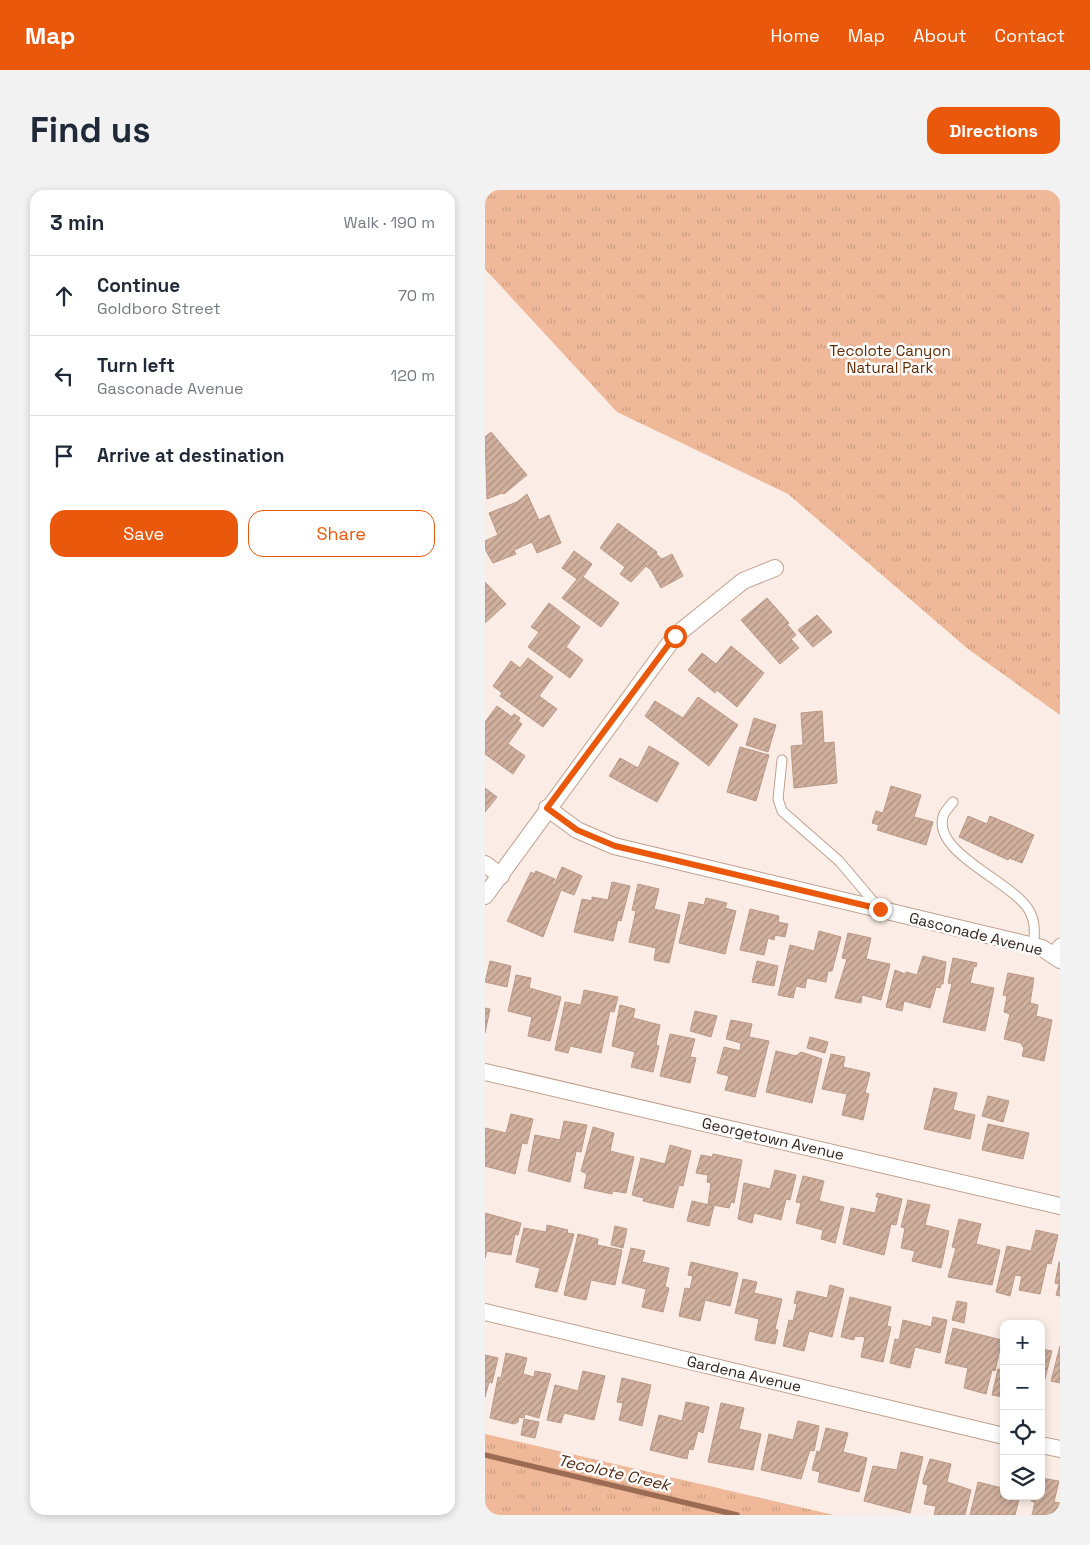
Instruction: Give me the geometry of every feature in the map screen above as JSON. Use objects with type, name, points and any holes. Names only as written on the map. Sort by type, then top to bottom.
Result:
[{"type":"street","points":[[485,896],[501,876],[547,808],[675,636],[743,582],[775,568]]},
{"type":"street","name":"Gasconade Avenue","points":[[547,808],[577,830],[615,846],[1057,952]]},
{"type":"street","points":[[485,864],[501,876]]},
{"type":"street","name":"Georgetown Avenue","points":[[485,1072],[1059,1200]]},
{"type":"street","name":"Gardena Avenue","points":[[485,1312],[1000,1435]]},
{"type":"street","points":[[1045,1446],[1060,1450]]},
{"type":"lane","points":[[781,760],[778,798],[782,811],[839,861],[880,909]]},
{"type":"lane","points":[[953,802],[944,815],[945,836],[950,845],[1024,903],[1034,920],[1034,946]]},
{"type":"green space","name":"Tecolote Canyon Natural Park","points":[[485,190],[1060,190],[1060,715],[968,649],[788,494],[617,412],[485,269]]},
{"type":"green space","points":[[485,1434],[834,1515],[485,1515]]},
{"type":"building","points":[[491,432],[527,475],[504,494],[502,493],[487,499],[485,437]]},
{"type":"building","points":[[527,494],[539,520],[549,515],[561,543],[537,553],[532,542],[514,550],[516,554],[493,563],[486,551],[485,541],[498,535],[489,513],[517,502]]},
{"type":"building","points":[[618,523],[657,552],[656,554],[662,559],[672,554],[683,576],[661,588],[651,570],[646,566],[631,582],[620,574],[625,567],[600,548]]},
{"type":"building","points":[[574,551],[592,564],[583,577],[619,603],[601,627],[562,598],[577,579],[562,568]]},
{"type":"building","points":[[485,582],[506,604],[485,623]]},
{"type":"building","points":[[767,598],[789,623],[787,624],[796,635],[791,639],[799,648],[780,664],[741,620]]},
{"type":"building","points":[[549,603],[580,627],[566,647],[583,660],[570,678],[528,647],[539,632],[531,627]]},
{"type":"building","points":[[817,615],[832,632],[813,647],[798,630]]},
{"type":"building","points":[[731,646],[764,673],[737,707],[717,690],[715,693],[688,670],[702,653],[716,664]]},
{"type":"building","points":[[528,658],[553,677],[539,696],[557,709],[543,727],[500,696],[502,693],[493,686],[511,661],[520,668]]},
{"type":"building","points":[[698,697],[738,725],[709,766],[645,716],[655,701],[683,718]]},
{"type":"building","points":[[497,706],[512,717],[514,714],[520,718],[518,721],[522,724],[508,744],[525,756],[513,774],[485,754],[485,722]]},
{"type":"building","points":[[822,711],[824,743],[834,742],[837,783],[794,788],[791,746],[803,745],[801,713]]},
{"type":"building","points":[[754,718],[776,725],[768,752],[746,745]]},
{"type":"building","points":[[649,746],[679,763],[657,802],[609,776],[620,758],[638,768]]},
{"type":"building","points":[[740,747],[769,755],[756,801],[727,792]]},
{"type":"building","points":[[891,786],[921,795],[914,817],[933,822],[926,845],[877,830],[879,825],[872,823],[876,811],[883,813]]},
{"type":"building","points":[[485,788],[497,797],[485,812]]},
{"type":"building","points":[[968,816],[987,824],[990,816],[1034,835],[1022,863],[1009,858],[1008,860],[959,837]]},
{"type":"building","points":[[562,867],[582,876],[574,895],[561,890],[543,937],[507,921],[531,872],[534,874],[536,871],[555,879],[552,884],[554,885]]},
{"type":"building","points":[[612,882],[630,886],[621,921],[618,920],[613,941],[574,932],[582,899],[592,901],[592,897],[608,900]]},
{"type":"building","points":[[638,884],[659,889],[654,909],[680,915],[669,963],[654,960],[656,948],[629,942],[636,911],[632,910]]},
{"type":"building","points":[[706,898],[727,903],[725,908],[736,911],[725,954],[679,943],[689,902],[704,905]]},
{"type":"building","points":[[750,909],[779,916],[778,922],[788,924],[785,937],[775,935],[774,940],[768,938],[764,955],[740,950]]},
{"type":"building","points":[[819,931],[841,937],[832,971],[828,971],[826,982],[807,978],[805,988],[796,986],[793,998],[778,995],[790,945],[814,951]]},
{"type":"building","points":[[848,933],[871,938],[866,959],[890,964],[881,1000],[862,995],[861,1003],[835,998],[847,959],[842,958]]},
{"type":"building","points":[[923,956],[946,962],[943,984],[941,984],[940,988],[936,987],[930,1008],[904,1001],[902,1011],[886,1007],[895,970],[905,974],[906,972],[917,975]]},
{"type":"building","points":[[953,958],[977,963],[976,967],[974,966],[970,983],[994,988],[985,1031],[943,1022],[952,984],[948,983]]},
{"type":"building","points":[[490,961],[511,966],[507,987],[485,982]]},
{"type":"building","points":[[757,961],[778,966],[774,986],[752,982]]},
{"type":"building","points":[[1008,973],[1034,978],[1030,1003],[1038,1005],[1036,1016],[1052,1020],[1044,1061],[1022,1056],[1024,1049],[1021,1043],[1004,1039],[1010,1014],[1004,1012],[1007,996],[1003,995]]},
{"type":"building","points":[[516,975],[531,978],[529,988],[561,997],[550,1041],[528,1036],[532,1017],[508,1011]]},
{"type":"building","points":[[584,990],[618,997],[614,1012],[610,1011],[601,1053],[570,1046],[568,1053],[555,1050],[565,1002],[581,1005]]},
{"type":"building","points":[[620,1005],[635,1009],[633,1018],[660,1025],[656,1045],[659,1046],[653,1072],[631,1067],[635,1052],[612,1046]]},
{"type":"building","points":[[485,1008],[490,1009],[485,1033]]},
{"type":"building","points":[[695,1011],[717,1016],[711,1037],[690,1031]]},
{"type":"building","points":[[731,1020],[752,1024],[749,1037],[769,1041],[755,1097],[725,1090],[729,1076],[717,1073],[724,1047],[740,1051],[741,1043],[726,1039]]},
{"type":"building","points":[[670,1034],[695,1039],[690,1057],[696,1058],[690,1083],[660,1076]]},
{"type":"building","points":[[810,1037],[828,1042],[825,1053],[807,1048]]},
{"type":"building","points":[[776,1051],[796,1056],[801,1052],[822,1059],[812,1103],[766,1092]]},
{"type":"building","points":[[831,1054],[845,1057],[843,1067],[870,1073],[865,1093],[869,1094],[863,1120],[842,1115],[847,1094],[822,1089]]},
{"type":"building","points":[[934,1088],[957,1093],[953,1110],[975,1115],[970,1139],[924,1129]]},
{"type":"building","points":[[988,1096],[1009,1101],[1003,1122],[982,1116]]},
{"type":"building","points":[[511,1114],[533,1119],[527,1144],[522,1143],[515,1174],[485,1166],[485,1128],[506,1133]]},
{"type":"building","points":[[564,1121],[587,1125],[581,1152],[576,1151],[570,1182],[528,1171],[535,1135],[560,1140]]},
{"type":"building","points":[[988,1124],[1029,1133],[1023,1159],[982,1150]]},
{"type":"building","points":[[593,1127],[614,1133],[610,1151],[634,1157],[626,1193],[613,1191],[612,1194],[584,1188],[587,1174],[581,1171]]},
{"type":"building","points":[[670,1145],[691,1151],[683,1186],[679,1185],[673,1208],[643,1201],[644,1198],[632,1195],[641,1158],[665,1164]]},
{"type":"building","points":[[713,1154],[742,1160],[734,1203],[731,1202],[729,1208],[708,1204],[711,1183],[707,1182],[708,1175],[696,1173],[701,1155],[712,1157]]},
{"type":"building","points":[[775,1170],[796,1175],[790,1200],[786,1199],[781,1220],[754,1213],[752,1223],[738,1219],[744,1183],[770,1189]]},
{"type":"building","points":[[803,1176],[824,1181],[819,1201],[844,1207],[835,1243],[821,1239],[823,1230],[796,1223],[801,1203],[796,1202]]},
{"type":"building","points":[[877,1193],[902,1199],[896,1225],[891,1224],[884,1255],[843,1244],[851,1208],[875,1213],[879,1197],[876,1197]]},
{"type":"building","points":[[908,1200],[930,1205],[925,1225],[949,1231],[941,1268],[912,1261],[915,1251],[901,1248],[905,1228],[901,1227]]},
{"type":"building","points":[[692,1201],[714,1206],[709,1226],[687,1221]]},
{"type":"building","points":[[485,1213],[521,1223],[518,1235],[515,1234],[511,1255],[487,1251],[485,1258]]},
{"type":"building","points":[[959,1219],[981,1224],[976,1244],[1000,1250],[992,1285],[948,1277],[956,1248],[952,1247]]},
{"type":"building","points":[[547,1225],[568,1230],[567,1233],[574,1234],[557,1292],[535,1287],[540,1268],[516,1262],[524,1228],[546,1232]]},
{"type":"building","points":[[615,1226],[627,1229],[623,1248],[611,1245]]},
{"type":"building","points":[[1036,1230],[1058,1235],[1051,1264],[1047,1263],[1040,1294],[1019,1290],[1022,1276],[1015,1275],[1010,1296],[996,1292],[1007,1246],[1031,1251]]},
{"type":"building","points":[[578,1234],[598,1239],[597,1245],[622,1250],[615,1285],[591,1280],[586,1300],[564,1295]]},
{"type":"building","points":[[631,1248],[645,1251],[642,1262],[669,1268],[665,1287],[669,1288],[663,1312],[642,1307],[646,1289],[622,1283]]},
{"type":"building","points":[[691,1262],[738,1273],[730,1306],[705,1300],[700,1321],[679,1316],[685,1288],[690,1289],[693,1276],[688,1275]]},
{"type":"building","points":[[1059,1262],[1060,1296],[1056,1295],[1059,1284],[1055,1283]]},
{"type":"building","points":[[743,1279],[757,1282],[754,1293],[782,1299],[775,1329],[778,1330],[775,1344],[755,1340],[759,1319],[735,1313]]},
{"type":"building","points":[[830,1285],[844,1289],[832,1337],[809,1331],[804,1351],[783,1346],[789,1320],[793,1321],[797,1304],[794,1303],[797,1291],[827,1298]]},
{"type":"building","points":[[850,1297],[891,1307],[887,1326],[891,1327],[883,1362],[861,1357],[865,1337],[855,1336],[854,1340],[841,1337]]},
{"type":"building","points":[[957,1301],[967,1303],[964,1323],[952,1320]]},
{"type":"building","points":[[933,1317],[947,1320],[940,1353],[915,1347],[910,1368],[890,1363],[895,1339],[899,1340],[903,1320],[931,1327]]},
{"type":"building","points":[[953,1328],[1000,1340],[995,1371],[992,1370],[986,1394],[964,1388],[968,1368],[945,1363]]},
{"type":"building","points":[[1060,1346],[1060,1383],[1051,1381]]},
{"type":"building","points":[[1045,1350],[1052,1351],[1045,1378]]},
{"type":"building","points":[[506,1353],[527,1358],[523,1374],[534,1377],[535,1371],[551,1374],[539,1418],[525,1414],[524,1418],[519,1417],[518,1422],[514,1424],[490,1418],[498,1377],[501,1378]]},
{"type":"building","points":[[485,1355],[498,1358],[492,1383],[489,1382],[485,1397]]},
{"type":"building","points":[[998,1369],[1000,1369],[1000,1396],[992,1395]]},
{"type":"building","points":[[583,1371],[605,1376],[594,1420],[564,1413],[561,1423],[547,1420],[555,1385],[578,1391]]},
{"type":"building","points":[[622,1378],[651,1385],[642,1426],[619,1420],[623,1403],[617,1402]]},
{"type":"building","points":[[686,1402],[709,1407],[703,1433],[698,1431],[693,1450],[689,1449],[687,1459],[650,1450],[659,1415],[682,1421]]},
{"type":"building","points":[[721,1403],[744,1408],[739,1429],[761,1434],[753,1470],[708,1462]]},
{"type":"building","points":[[524,1419],[539,1422],[535,1438],[521,1435]]},
{"type":"building","points":[[798,1421],[819,1426],[814,1451],[810,1450],[801,1479],[761,1470],[769,1434],[793,1440]]},
{"type":"building","points":[[826,1428],[848,1433],[843,1452],[867,1458],[859,1492],[818,1482],[820,1472],[812,1470],[817,1451],[820,1452]]},
{"type":"building","points":[[901,1452],[923,1457],[910,1513],[864,1501],[873,1466],[897,1470]]},
{"type":"building","points":[[930,1459],[951,1464],[947,1482],[971,1490],[965,1515],[934,1515],[936,1506],[924,1504],[928,1485],[923,1484],[923,1480]]},
{"type":"building","points":[[1045,1479],[1059,1481],[1054,1502],[1060,1503],[1060,1515],[1032,1515],[1035,1502],[1031,1501],[1045,1500]]},
{"type":"building","points":[[978,1482],[1000,1488],[1000,1500],[1019,1500],[1015,1515],[970,1515]]},
{"type":"waterway","name":"Tecolote Creek","points":[[485,1455],[737,1515]]},
{"type":"route","points":[[675,636],[547,808],[577,830],[615,846],[880,909]]}]
